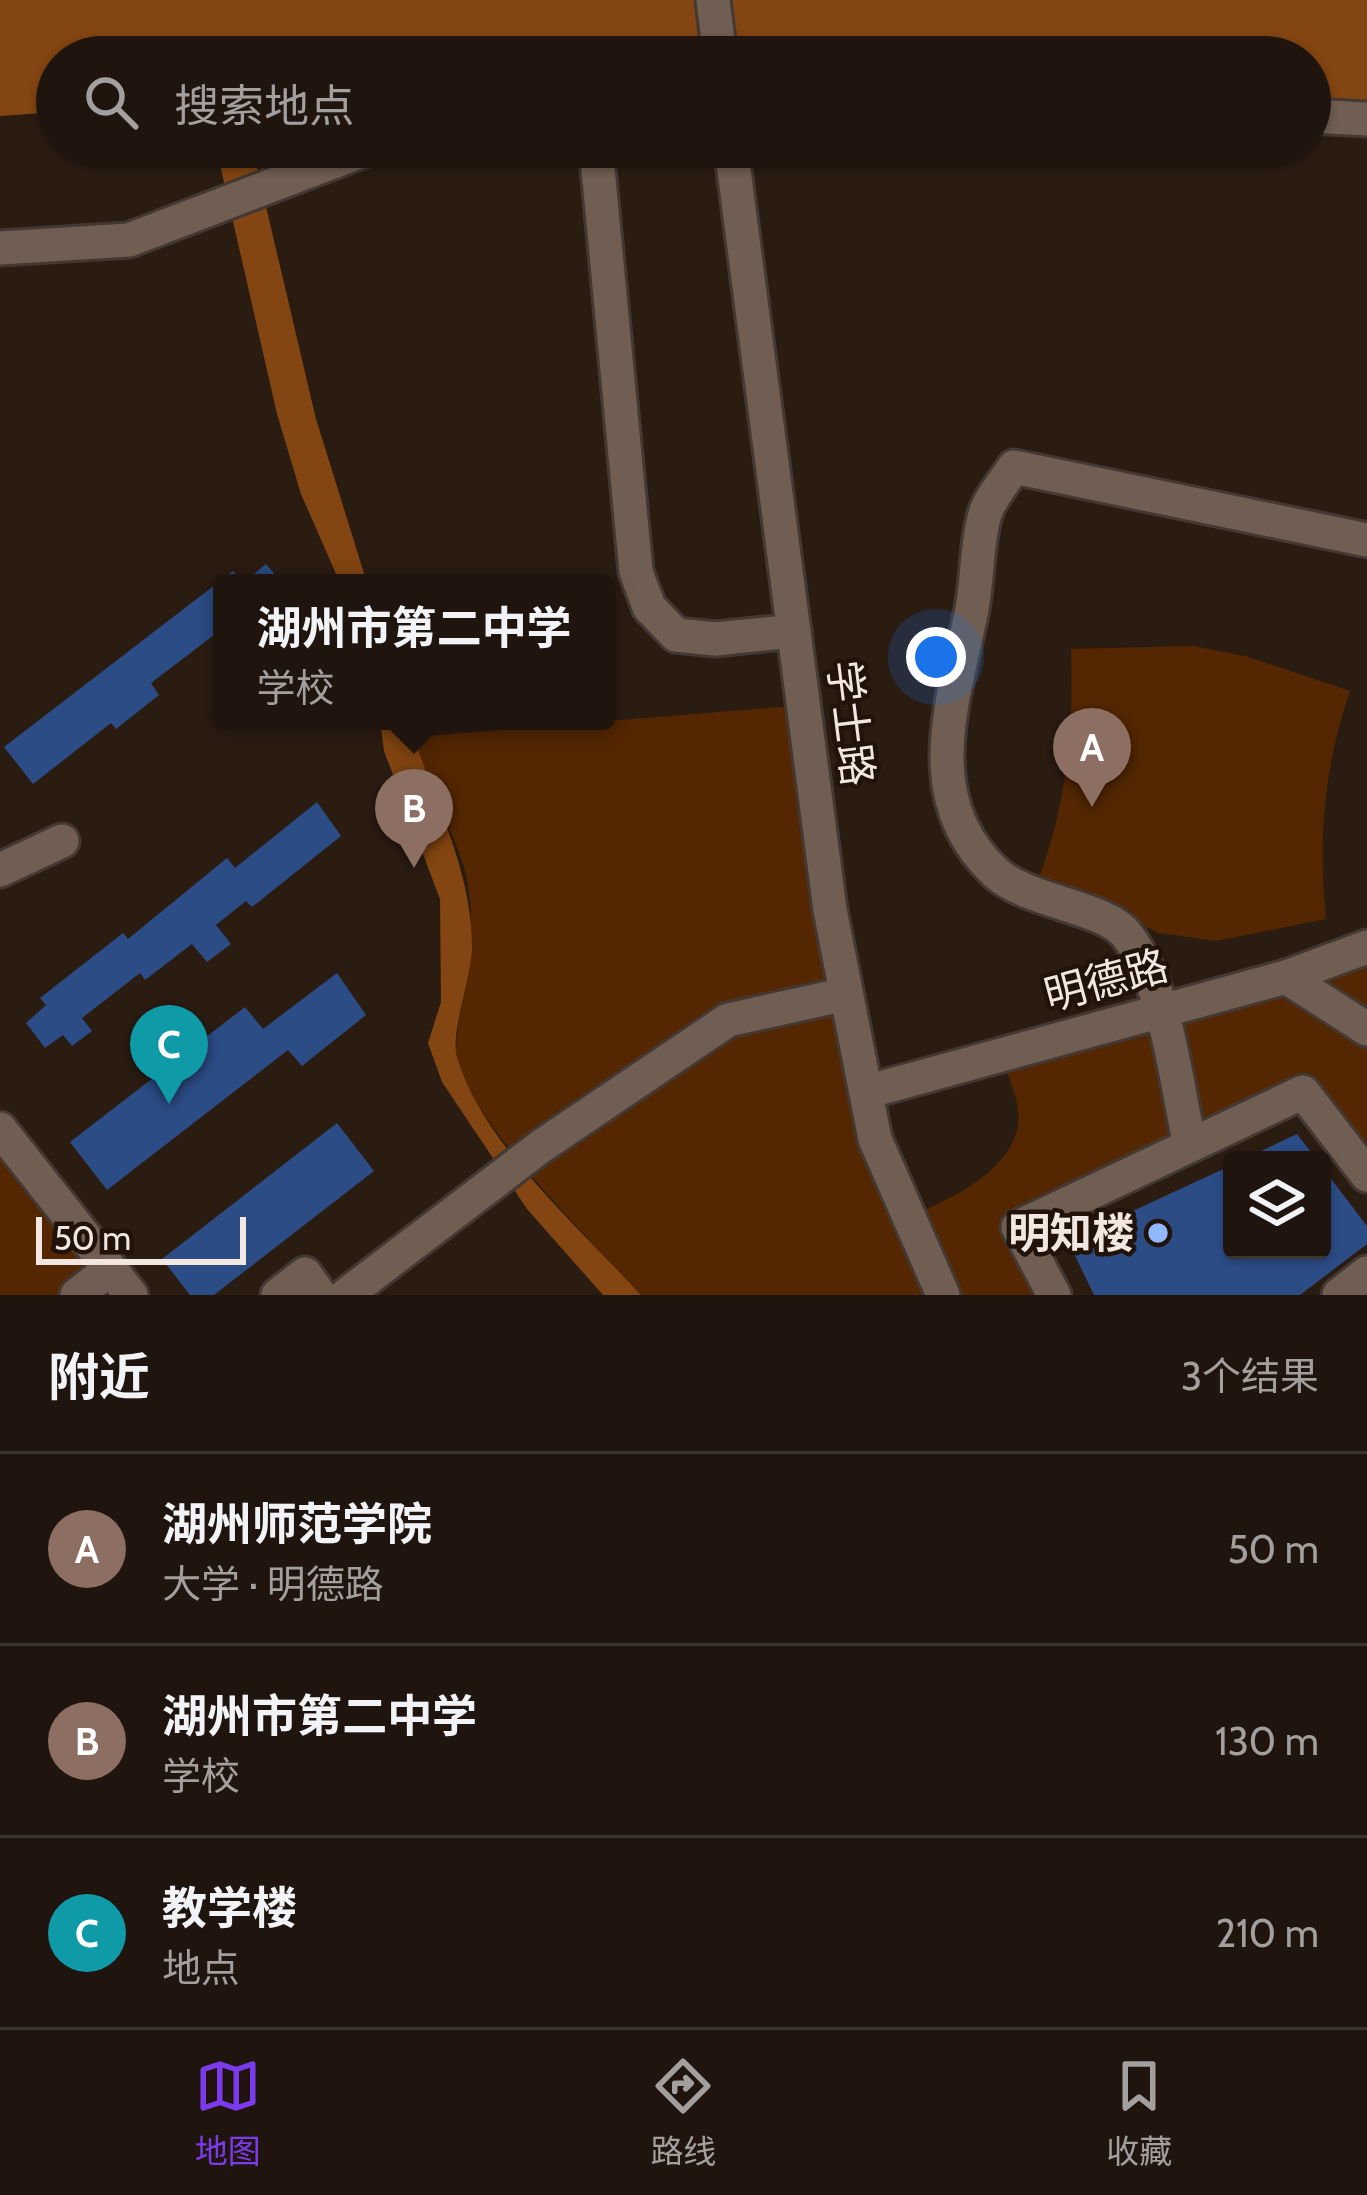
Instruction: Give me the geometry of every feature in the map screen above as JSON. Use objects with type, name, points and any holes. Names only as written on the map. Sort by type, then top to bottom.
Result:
[{"type":"street","points":[[713,0],[717,36]]},
{"type":"street","points":[[1331,117],[1367,119]]},
{"type":"street","points":[[0,248],[129,240],[318,168]]},
{"type":"street","points":[[598,168],[636,572],[649,607],[676,635],[715,639],[794,631]]},
{"type":"street","name":"学士路","points":[[733,168],[830,910],[875,1139],[943,1295]]},
{"type":"street","points":[[1190,1145],[1159,1012],[1140,956],[1123,929],[1042,899],[997,874],[970,839],[949,791],[944,739],[986,511],[1014,467],[1367,540]]},
{"type":"street","points":[[0,870],[62,841]]},
{"type":"street","name":"明德路","points":[[866,1092],[1286,976],[1367,947]]},
{"type":"street","points":[[1286,976],[1367,1029]]},
{"type":"street","points":[[346,1295],[489,1184],[728,1020],[846,994]]},
{"type":"street","points":[[1054,1295],[1018,1227],[1303,1092],[1367,1175]]},
{"type":"street","points":[[0,1129],[121,1282],[76,1295]]},
{"type":"street","points":[[1339,1295],[1367,1273]]},
{"type":"street","points":[[278,1295],[305,1274],[320,1295]]},
{"type":"shaded area","points":[[0,0],[1367,0],[1367,104],[1331,103],[1331,36],[36,36],[36,113],[0,116]]},
{"type":"shaded area","points":[[221,168],[257,168],[316,419],[364,574],[336,574],[301,494],[277,414]]},
{"type":"shaded area","points":[[1194,646],[1245,656],[1350,691],[1325,804],[1326,919],[1216,941],[1159,933],[1040,875],[1067,764],[1071,649]]},
{"type":"shaded area","points":[[803,705],[830,910],[909,1216],[982,1178],[1010,1148],[1018,1110],[1001,1055],[1367,947],[1367,1175],[1302,1092],[1019,1226],[1054,1295],[641,1295],[502,1140],[461,1073],[456,1048],[470,941],[470,898],[461,858],[415,737],[500,730],[615,730],[615,721]]},
{"type":"shaded area","points":[[381,730],[412,730],[466,890],[472,949],[456,1047],[470,1089],[510,1153],[641,1295],[603,1295],[527,1209],[442,1082],[428,1043],[441,1002],[440,899],[384,751]]},
{"type":"shaded area","points":[[0,1129],[110,1269],[77,1295],[0,1295]]},
{"type":"building","points":[[266,564],[274,574],[254,574]]},
{"type":"building","points":[[213,586],[213,636],[151,683],[159,695],[116,729],[111,723],[33,784],[4,747]]},
{"type":"building","points":[[317,802],[341,836],[252,907],[246,901],[216,925],[231,944],[207,962],[192,944],[145,980],[140,973],[82,1018],[92,1031],[72,1046],[63,1035],[45,1048],[26,1023],[46,1005],[40,998],[123,933],[128,939],[227,858],[235,868]]},
{"type":"building","points":[[337,973],[366,1015],[302,1066],[288,1050],[107,1190],[70,1142],[245,1007],[263,1029]]},
{"type":"building","points":[[337,1123],[374,1171],[214,1295],[190,1295],[162,1259]]},
{"type":"building","points":[[1297,1134],[1310,1151],[1261,1151]]},
{"type":"building","name":"明知楼","points":[[1223,1169],[1223,1259],[1331,1259],[1331,1179],[1367,1226],[1367,1244],[1300,1295],[1094,1295],[1068,1241]]},
{"type":"place","name":"湖州师范学院","points":[[1092,807]]},
{"type":"place","name":"湖州市第二中学","points":[[414,868]]},
{"type":"place","name":"教学楼","points":[[169,1104]]},
{"type":"place","name":"明知楼","points":[[1158,1233]]}]
